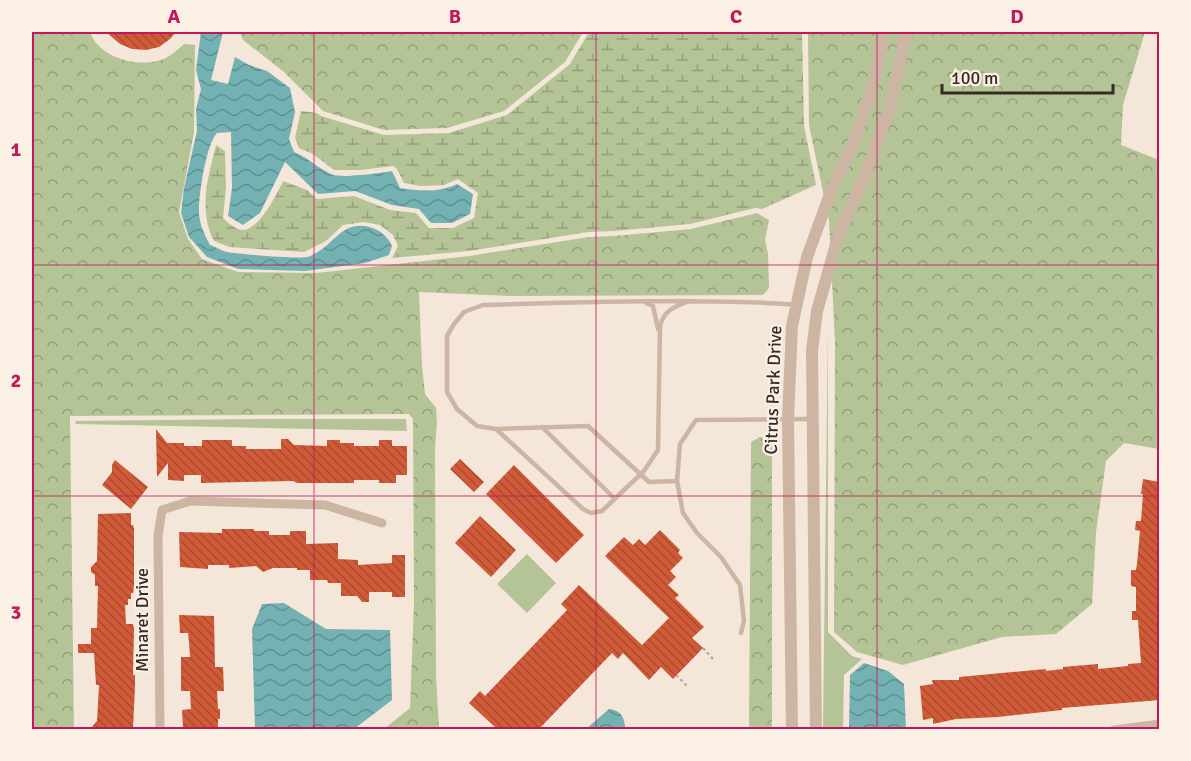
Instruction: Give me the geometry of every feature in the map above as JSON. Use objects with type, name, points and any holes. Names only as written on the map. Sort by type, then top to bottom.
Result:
[{"type":"street","name":"Citrus Park Drive","points":[[792,729],[788,419],[792,326],[807,257],[819,222],[858,130],[875,77],[884,32]]},
{"type":"street","name":"Citrus Park Drive","points":[[816,729],[812,351],[818,311],[839,234],[867,170],[890,108],[906,32]]},
{"type":"street","name":"Minaret Drive","points":[[160,729],[158,536],[162,510],[190,501],[325,505],[382,523]]},
{"type":"street","points":[[1114,729],[1160,724]]},
{"type":"lane","points":[[643,302],[653,306],[660,346]]},
{"type":"lane","points":[[496,429],[583,509],[591,513],[602,511],[651,463],[658,450],[662,317],[669,309],[689,302]]},
{"type":"lane","points":[[677,481],[649,482],[588,426],[496,429],[477,426],[457,409],[447,392],[445,375],[447,336],[454,324],[464,312],[483,305],[773,302],[796,305]]},
{"type":"lane","points":[[741,633],[744,621],[740,585],[721,556],[697,533],[683,513],[677,481],[680,444],[696,420],[811,418]]},
{"type":"lane","points":[[542,428],[615,499]]},
{"type":"path","points":[[703,648],[713,659]]},
{"type":"path","points":[[676,675],[687,686]]},
{"type":"green space","points":[[32,32],[90,32],[100,48],[108,53],[127,61],[138,62],[161,60],[184,44],[195,45],[194,132],[179,212],[188,239],[202,259],[238,272],[316,273],[469,256],[589,237],[691,229],[757,213],[769,220],[765,240],[768,254],[769,288],[763,295],[511,296],[419,292],[425,394],[436,408],[437,423],[435,447],[436,676],[439,729],[384,729],[410,708],[414,604],[413,419],[409,414],[70,416],[74,729],[32,729]]},
{"type":"green space","points":[[240,32],[583,32],[565,62],[504,111],[447,128],[384,130],[323,111],[284,72],[243,40]]},
{"type":"green space","points":[[589,32],[802,32],[804,126],[816,185],[762,209],[755,208],[690,224],[588,232],[469,251],[392,258],[398,246],[393,235],[380,225],[364,222],[343,225],[326,241],[304,252],[229,247],[214,241],[206,217],[205,205],[216,145],[225,151],[226,188],[223,218],[238,229],[250,228],[262,217],[283,181],[307,190],[317,199],[354,196],[390,210],[416,213],[429,228],[453,228],[474,218],[478,193],[458,179],[444,185],[421,186],[404,183],[393,166],[361,170],[334,170],[313,154],[299,148],[295,138],[301,111],[317,113],[384,135],[449,133],[507,115],[570,64]]},
{"type":"green space","points":[[808,32],[1145,32],[1123,105],[1121,145],[1159,160],[1159,449],[1124,443],[1106,461],[1096,532],[1092,604],[1056,634],[1002,637],[903,665],[857,652],[834,632],[835,342],[829,220],[809,125]]},
{"type":"green space","points":[[828,327],[828,632],[852,656],[862,659],[844,675],[843,730],[823,729]]},
{"type":"green space","points":[[406,419],[407,431],[76,424],[75,421]]},
{"type":"green space","points":[[760,437],[772,444],[772,730],[749,729],[751,442]]},
{"type":"green space","points":[[527,554],[556,583],[527,613],[497,584]]},
{"type":"water","points":[[201,32],[223,32],[211,80],[228,84],[235,57],[267,71],[290,88],[295,112],[289,139],[294,152],[336,175],[392,171],[400,188],[436,190],[457,184],[473,194],[470,214],[452,223],[431,223],[419,209],[392,205],[355,191],[318,194],[285,162],[260,213],[243,225],[228,216],[232,188],[231,132],[217,133],[206,159],[199,206],[200,222],[210,245],[233,253],[307,257],[318,252],[345,230],[365,226],[379,231],[392,246],[389,255],[365,263],[305,271],[238,269],[207,257],[189,237],[181,213],[184,188],[197,131],[196,109],[201,89],[196,70]]},
{"type":"water","points":[[284,603],[326,629],[390,630],[392,700],[354,729],[255,729],[252,629],[262,604]]},
{"type":"water","points":[[864,663],[888,671],[904,684],[906,729],[849,729],[850,675]]},
{"type":"water","points":[[609,709],[622,715],[625,729],[586,729]]},
{"type":"building","points":[[106,32],[176,32],[159,47],[146,50],[132,49],[120,44]]},
{"type":"building","points":[[156,429],[167,443],[202,446],[202,440],[232,440],[232,446],[246,446],[246,449],[281,449],[281,439],[288,439],[294,445],[327,446],[327,440],[354,443],[354,446],[379,446],[379,440],[392,440],[392,446],[407,446],[407,475],[396,475],[396,483],[354,480],[354,483],[297,483],[293,481],[201,483],[201,475],[184,475],[184,481],[168,480],[168,463],[157,477]]},
{"type":"building","points":[[460,459],[484,482],[474,492],[450,469]]},
{"type":"building","points":[[115,460],[148,487],[131,509],[102,485],[112,472]]},
{"type":"building","points":[[514,465],[584,535],[556,563],[486,494]]},
{"type":"building","points":[[1143,479],[1160,482],[1160,700],[1062,708],[1062,710],[998,717],[956,719],[933,724],[933,718],[923,720],[920,686],[933,684],[932,680],[959,680],[959,677],[1046,669],[1046,671],[1098,664],[1098,669],[1141,663],[1138,620],[1132,620],[1132,611],[1136,611],[1136,587],[1131,586],[1131,570],[1136,570],[1137,564],[1140,531],[1135,530],[1136,521],[1141,521]]},
{"type":"building","points":[[131,513],[131,525],[134,529],[134,588],[131,599],[128,599],[128,605],[125,605],[126,624],[133,624],[134,629],[133,729],[90,729],[97,721],[99,685],[96,685],[94,653],[78,653],[78,644],[91,644],[91,628],[97,628],[98,586],[95,586],[95,575],[91,572],[91,567],[97,561],[98,514]]},
{"type":"building","points":[[480,516],[516,550],[491,577],[455,543]]},
{"type":"building","points":[[222,529],[254,529],[254,531],[269,531],[269,535],[290,535],[290,531],[306,531],[306,544],[338,543],[338,559],[358,560],[358,565],[392,563],[392,555],[405,555],[405,597],[392,597],[392,592],[369,592],[369,602],[362,602],[357,596],[341,596],[341,583],[310,580],[310,570],[297,570],[297,568],[273,568],[263,572],[256,566],[229,568],[229,565],[208,565],[208,569],[180,567],[179,532],[222,533]]},
{"type":"building","points":[[660,530],[680,550],[678,553],[683,558],[670,571],[676,577],[668,585],[679,595],[675,598],[704,627],[692,638],[703,648],[673,679],[661,667],[649,680],[623,653],[618,659],[612,653],[539,729],[497,729],[469,703],[480,691],[485,696],[567,610],[561,604],[579,585],[642,645],[669,618],[605,556],[624,537],[633,545],[639,539],[645,545]]},
{"type":"building","points":[[179,615],[214,616],[215,667],[223,667],[224,691],[217,691],[218,709],[220,709],[218,729],[184,729],[183,727],[182,710],[191,709],[190,691],[181,691],[181,657],[190,657],[188,633],[180,633]]}]
